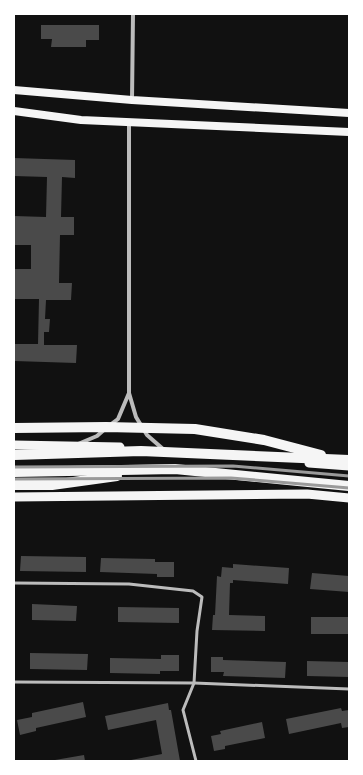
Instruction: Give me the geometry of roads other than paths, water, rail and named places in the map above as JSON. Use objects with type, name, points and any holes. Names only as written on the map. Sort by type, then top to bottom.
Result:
[{"type":"highway","points":[[14,428],[106,427],[195,429],[264,440],[345,460]]},
{"type":"highway","points":[[14,455],[141,451],[345,460]]},
{"type":"highway","points":[[14,472],[175,469],[349,486]]},
{"type":"highway","points":[[14,485],[52,485],[161,470]]},
{"type":"main road","points":[[14,90],[132,100],[349,113]]},
{"type":"main road","points":[[14,111],[81,120],[349,132]]},
{"type":"main road","points":[[14,445],[163,449],[349,466]]},
{"type":"main road","points":[[14,497],[308,494],[349,498]]},
{"type":"street","points":[[132,100],[133,14]]},
{"type":"street","points":[[129,122],[129,393],[136,417],[147,435],[163,449]]},
{"type":"street","points":[[72,446],[98,436],[118,419],[129,393]]},
{"type":"lane","points":[[14,583],[129,584],[193,591],[202,597],[197,631],[194,683],[183,710],[196,761]]},
{"type":"lane","points":[[14,682],[194,683],[349,689]]},
{"type":"railway","points":[[14,467],[233,466],[349,476]]},
{"type":"railway","points":[[14,479],[231,478],[349,488]]}]
